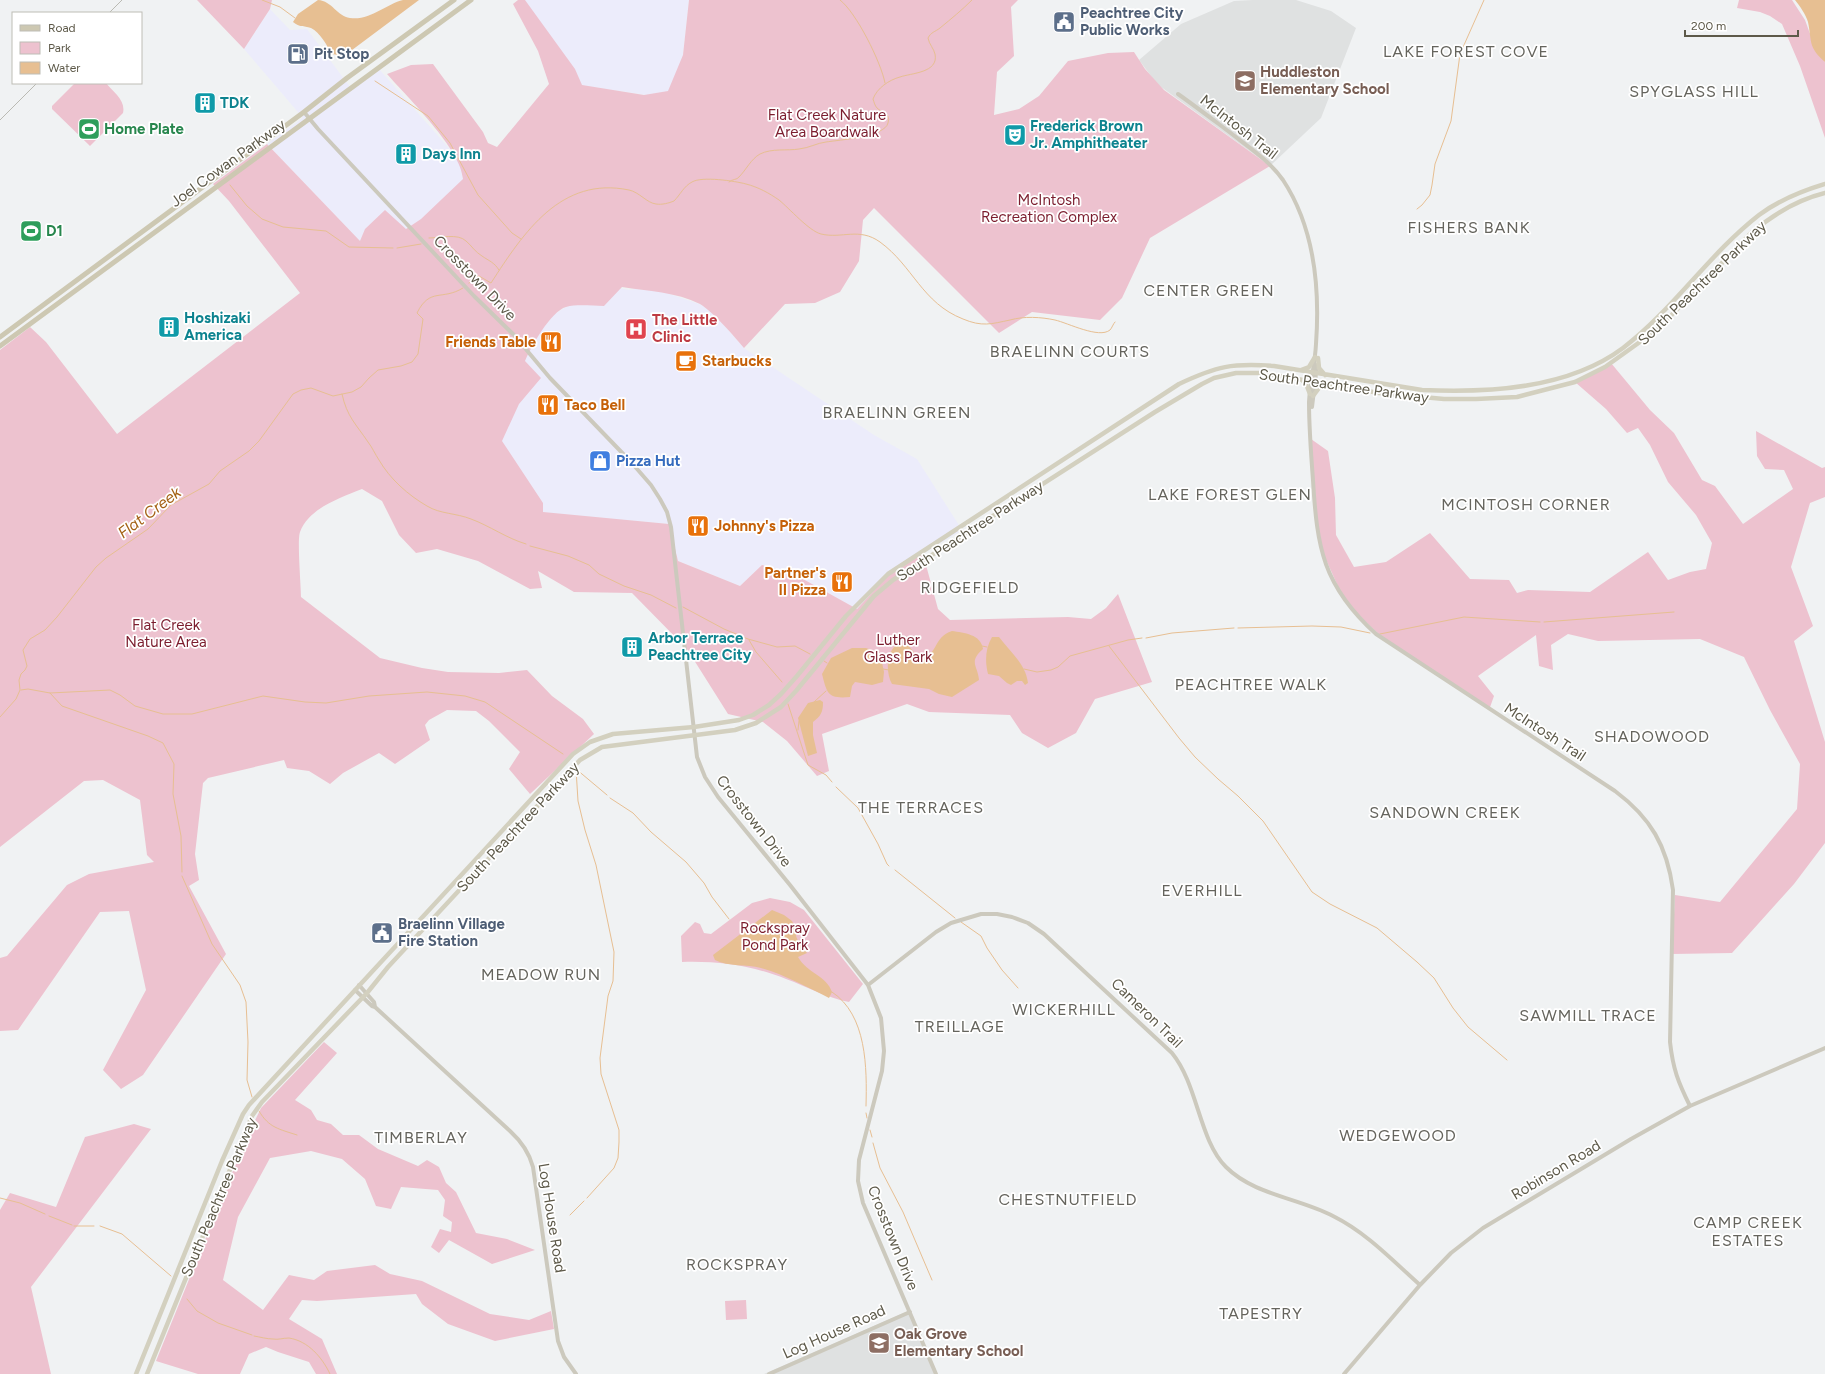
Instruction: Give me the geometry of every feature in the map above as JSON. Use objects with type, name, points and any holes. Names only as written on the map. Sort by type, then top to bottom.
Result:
[{"type":"main road","name":"Joel Cowan Parkway","points":[[0,337],[304,112],[346,78],[454,0]]},
{"type":"main road","name":"Joel Cowan Parkway","points":[[0,346],[471,0]]},
{"type":"main road","name":"South Peachtree Parkway","points":[[136,1374],[154,1327],[243,1114],[257,1095],[574,754],[590,742],[613,734],[694,727],[739,720],[754,715],[769,705],[797,676],[846,616],[888,574],[1179,384],[1215,368],[1234,364],[1274,366],[1327,376],[1422,390],[1492,391],[1519,387],[1556,378],[1578,371],[1622,348],[1650,324],[1708,263],[1759,215],[1788,197],[1804,190],[1825,184]]},
{"type":"main road","name":"South Peachtree Parkway","points":[[147,1374],[252,1116],[262,1102],[367,993],[388,967],[580,760],[602,747],[743,728],[773,713],[796,691],[874,596],[893,580],[1155,412],[1214,378],[1244,372],[1263,373],[1406,396],[1462,400],[1517,397],[1574,382],[1604,367],[1658,329],[1750,234],[1763,223],[1780,211],[1802,200],[1825,193]]},
{"type":"main road","points":[[1316,358],[1320,368],[1327,376]]},
{"type":"main road","points":[[1299,370],[1309,367],[1316,358]]},
{"type":"main road","points":[[1302,380],[1312,395],[1319,388],[1328,384]]},
{"type":"street","name":"McIntosh Trail","points":[[1178,94],[1264,159],[1282,178],[1303,221],[1315,269],[1316,358],[1310,418],[1315,513],[1319,544],[1336,589],[1355,614],[1376,634],[1387,642],[1625,799],[1644,815],[1659,840],[1670,871],[1673,890],[1670,1042],[1672,1060],[1676,1076],[1690,1106]]},
{"type":"street","name":"Crosstown Drive","points":[[304,112],[474,296],[514,335],[550,378],[631,462],[651,485],[667,512],[671,527],[694,727],[700,766],[712,788],[868,985],[881,1018],[884,1051],[882,1071],[859,1160],[859,1186],[863,1203],[936,1374]]},
{"type":"street","name":"Cameron Trail","points":[[868,985],[936,932],[958,920],[976,915],[997,914],[1028,922],[1077,963],[1172,1052],[1188,1078],[1212,1146],[1220,1161],[1228,1170],[1244,1181],[1331,1215],[1360,1231],[1420,1285]]},
{"type":"street","name":"Log House Road","points":[[359,985],[374,1002],[376,1007]]},
{"type":"street","name":"Log House Road","points":[[354,990],[362,998],[376,1007],[510,1130],[528,1152],[532,1166],[558,1342],[564,1357],[576,1374]]},
{"type":"street","name":"Robinson Road","points":[[1344,1374],[1420,1285],[1456,1249],[1483,1228],[1690,1106],[1825,1048]]},
{"type":"street","name":"Log House Road","points":[[769,1374],[910,1312]]},
{"type":"shaded area","points":[[520,0],[689,0],[680,100],[559,82]]},
{"type":"shaded area","name":"Huddleston Elementary School","points":[[1296,0],[1331,11],[1356,28],[1321,118],[1270,166],[1157,84],[1139,60],[1181,24],[1234,1]]},
{"type":"shaded area","points":[[270,9],[290,30],[307,29],[350,87],[379,69],[478,181],[380,262],[267,144],[303,118],[244,49]]},
{"type":"shaded area","points":[[604,285],[629,290],[636,289],[661,291],[708,307],[744,348],[874,435],[917,459],[962,530],[923,554],[895,568],[857,609],[794,574],[762,565],[740,586],[678,561],[669,524],[525,511],[494,443],[513,338]]},
{"type":"shaded area","name":"Oak Grove Elementary School","points":[[908,1311],[935,1374],[764,1374]]},
{"type":"green space","points":[[197,0],[272,0],[270,9],[244,49]]},
{"type":"green space","points":[[518,0],[525,0],[575,69],[582,85],[644,95],[668,91],[683,55],[689,0],[1018,0],[1011,7],[1014,56],[997,72],[994,115],[1019,109],[1039,96],[1068,61],[1108,53],[1134,52],[1145,69],[1164,90],[1270,166],[1150,238],[1122,298],[1100,320],[1032,312],[999,333],[874,208],[863,220],[859,261],[840,292],[815,303],[785,304],[744,348],[723,324],[705,307],[691,300],[672,294],[622,287],[604,306],[580,305],[566,307],[554,315],[548,322],[525,361],[541,378],[519,404],[502,441],[543,503],[543,512],[669,524],[678,561],[740,586],[762,565],[794,574],[857,609],[895,568],[923,554],[938,609],[950,620],[1068,617],[1091,619],[1106,608],[1118,594],[1152,682],[1095,699],[1076,733],[1048,748],[1022,733],[1010,715],[929,712],[907,704],[822,734],[829,771],[817,776],[787,741],[763,722],[728,714],[687,649],[632,593],[574,592],[538,571],[542,588],[530,589],[478,561],[437,549],[416,553],[399,535],[382,501],[362,489],[344,496],[326,505],[310,516],[300,532],[299,553],[301,597],[380,658],[422,668],[448,672],[499,673],[527,670],[552,696],[583,719],[594,734],[530,794],[509,769],[520,752],[489,721],[476,711],[447,710],[429,720],[425,725],[430,740],[395,764],[379,753],[343,773],[330,784],[309,771],[287,768],[284,760],[208,778],[203,783],[195,854],[199,880],[189,886],[226,954],[143,1075],[121,1089],[103,1070],[146,990],[129,911],[100,912],[18,1030],[0,1031],[0,958],[7,956],[67,885],[89,874],[154,862],[147,855],[140,800],[103,780],[84,781],[0,847],[0,350],[30,327],[46,342],[117,434],[300,293],[229,201],[213,184],[267,144],[360,241],[365,229],[385,210],[406,229],[421,219],[463,179],[460,167],[444,139],[387,74],[411,65],[433,64],[483,132],[488,143],[497,147],[549,84],[538,51],[513,4]]},
{"type":"green space","points":[[1739,0],[1792,0],[1805,20],[1813,42],[1825,62],[1825,138],[1800,66],[1782,24],[1770,16],[1760,12],[1737,8]]},
{"type":"green space","name":"Home Plate","points":[[74,84],[107,84],[121,100],[123,104],[123,113],[90,146],[52,109],[52,106]]},
{"type":"green space","points":[[1611,363],[1650,410],[1674,433],[1702,480],[1715,486],[1743,524],[1793,489],[1784,470],[1765,469],[1757,456],[1756,431],[1822,468],[1825,467],[1825,497],[1810,503],[1791,567],[1813,626],[1794,641],[1825,742],[1825,843],[1794,884],[1732,953],[1672,954],[1675,895],[1720,902],[1797,809],[1800,764],[1770,710],[1744,657],[1700,639],[1598,641],[1568,634],[1551,645],[1553,670],[1539,666],[1536,635],[1478,676],[1494,696],[1489,710],[1387,642],[1345,602],[1319,544],[1311,439],[1328,451],[1335,498],[1336,535],[1354,567],[1386,562],[1430,533],[1470,579],[1509,580],[1517,593],[1528,590],[1590,592],[1648,552],[1668,580],[1690,572],[1706,569],[1712,543],[1696,515],[1668,482],[1650,445],[1638,428],[1627,433],[1606,409],[1575,382]]},
{"type":"green space","name":"Rockspray Pond Park","points":[[770,898],[790,902],[804,910],[863,984],[849,1002],[825,995],[760,970],[722,963],[682,962],[681,936],[695,922],[700,924],[704,933],[711,934],[752,903]]},
{"type":"green space","points":[[324,1042],[337,1053],[295,1100],[311,1110],[317,1120],[331,1124],[343,1135],[359,1135],[378,1149],[418,1166],[427,1160],[439,1167],[446,1183],[456,1192],[476,1233],[507,1239],[535,1250],[492,1264],[449,1240],[439,1253],[431,1247],[440,1229],[451,1232],[452,1222],[443,1216],[445,1200],[438,1190],[401,1187],[391,1209],[376,1206],[365,1179],[342,1159],[311,1151],[270,1158],[238,1217],[223,1280],[263,1310],[289,1275],[314,1280],[327,1271],[375,1265],[390,1274],[422,1281],[490,1314],[529,1320],[551,1311],[554,1329],[495,1341],[448,1324],[422,1304],[416,1294],[317,1301],[302,1300],[289,1319],[322,1339],[337,1374],[316,1374],[309,1362],[266,1347],[249,1354],[240,1374],[198,1374],[156,1361],[245,1141],[261,1108]]},
{"type":"green space","points":[[134,1124],[151,1129],[31,1287],[51,1374],[0,1374],[0,1210],[10,1193],[56,1207],[85,1137]]},
{"type":"green space","points":[[746,1300],[747,1319],[726,1320],[725,1301]]},
{"type":"water","points":[[318,0],[327,3],[345,17],[357,18],[371,15],[403,0],[419,0],[344,56],[332,54],[323,40],[311,28],[298,25],[293,22],[298,14]]},
{"type":"water","points":[[1795,0],[1825,0],[1825,62],[1813,48],[1807,19]]},
{"type":"water","points":[[952,631],[971,635],[982,644],[983,649],[978,653],[975,661],[979,680],[952,697],[939,694],[929,689],[892,684],[888,664],[890,654],[895,646],[908,645],[920,660],[930,654],[942,637]]},
{"type":"water","points":[[992,637],[999,637],[1017,658],[1027,676],[1028,683],[1025,685],[1022,681],[1017,681],[1011,685],[999,676],[988,674],[986,656]]},
{"type":"water","points":[[852,648],[866,648],[880,653],[884,672],[883,682],[872,685],[855,682],[852,686],[850,697],[833,696],[827,691],[822,674],[831,658]]},
{"type":"water","points":[[820,700],[823,702],[823,708],[820,716],[813,722],[813,735],[817,753],[808,756],[798,718],[808,703]]},
{"type":"water","points":[[772,910],[784,915],[792,921],[797,931],[796,936],[798,941],[807,953],[798,957],[806,967],[826,982],[832,992],[829,998],[779,974],[761,968],[726,964],[715,960],[713,955]]},
{"type":"waterway","points":[[262,0],[280,7],[295,18]]},
{"type":"waterway","points":[[840,0],[853,15],[867,38],[879,63],[885,83]]},
{"type":"waterway","name":"Flat Creek","points":[[729,182],[738,178],[754,159],[765,152],[774,150],[794,150],[823,143],[860,137],[879,132],[885,128],[889,120],[887,115],[876,107],[873,99],[877,91],[892,80],[929,69],[935,60],[935,54],[928,38],[929,36],[972,0]]},
{"type":"waterway","points":[[1417,209],[1430,195],[1435,164],[1451,121],[1460,54],[1484,0]]},
{"type":"waterway","points":[[375,81],[428,116],[450,143],[478,195],[512,233],[521,239]]},
{"type":"waterway","points":[[469,283],[479,276],[491,283],[531,227],[547,212],[564,200],[583,191],[605,188],[629,190],[646,200],[656,204],[661,204],[674,201],[689,184],[703,179],[734,182],[755,187],[779,200],[811,229],[821,234],[858,234],[865,235],[880,242],[901,262],[937,304],[949,312],[970,322],[986,324],[1027,317],[1055,320],[1083,330],[1099,333],[1110,330],[1115,322]]},
{"type":"waterway","points":[[230,185],[247,206],[262,219],[283,227],[326,231],[349,247],[393,248]]},
{"type":"waterway","points":[[429,238],[448,236],[463,239],[477,253],[493,263],[499,270]]},
{"type":"waterway","points":[[397,248],[421,244]]},
{"type":"waterway","name":"Flat Creek","points":[[0,717],[16,699],[20,690],[19,680],[21,674],[27,666],[23,650],[30,639],[45,630],[57,617],[96,567],[106,558],[148,529],[171,505],[209,484],[220,471],[249,451],[259,441],[293,394],[301,390],[311,388],[333,396],[352,392],[361,387],[378,370],[401,366],[412,362],[418,354],[423,319],[417,313],[422,305],[432,297],[456,292],[463,288]]},
{"type":"waterway","points":[[342,394],[346,409],[352,420],[388,474],[406,492],[432,509],[471,519],[512,539],[526,544]]},
{"type":"waterway","points":[[530,546],[568,556],[589,565],[599,574],[624,586],[651,595],[676,608]]},
{"type":"waterway","points":[[683,607],[724,629],[748,639],[777,647],[795,646],[810,654]]},
{"type":"waterway","points":[[1544,622],[1674,612]]},
{"type":"waterway","points":[[1380,634],[1464,617],[1540,622]]},
{"type":"waterway","points":[[1238,628],[1312,626],[1341,627],[1370,633]]},
{"type":"waterway","points":[[1146,638],[1172,633],[1234,628]]},
{"type":"waterway","points":[[1024,669],[1037,672],[1051,670],[1058,667],[1070,656],[1128,640],[1142,638]]},
{"type":"waterway","points":[[749,640],[756,652],[782,682]]},
{"type":"waterway","points":[[982,646],[987,647]]},
{"type":"waterway","points":[[1109,646],[1195,757],[1263,821],[1312,892],[1330,904],[1377,928],[1417,962],[1434,978],[1453,1008],[1468,1027],[1507,1060]]},
{"type":"waterway","points":[[883,669],[889,670]]},
{"type":"waterway","points":[[21,690],[28,689],[50,693],[110,690],[135,706],[163,714],[192,714],[263,696],[305,702],[326,703],[369,696],[427,692],[465,696],[485,702],[563,754]]},
{"type":"waterway","points":[[814,702],[826,691]]},
{"type":"waterway","points":[[50,693],[62,706],[148,736],[163,743],[174,764],[173,794],[181,836],[182,872]]},
{"type":"waterway","points":[[788,704],[808,765],[826,775],[832,782]]},
{"type":"waterway","points":[[798,730],[799,721]]},
{"type":"waterway","points":[[576,769],[578,801],[596,865],[614,952],[613,981],[608,996],[600,1058],[601,1074],[619,1130],[618,1158],[614,1168],[587,1198]]},
{"type":"waterway","points":[[576,769],[607,795]]},
{"type":"waterway","points":[[836,787],[858,808],[889,866]]},
{"type":"waterway","points":[[610,798],[633,813],[651,832],[686,862],[704,883],[712,897],[729,919]]},
{"type":"waterway","points":[[895,870],[955,918]]},
{"type":"waterway","points":[[182,876],[212,944],[240,985],[246,1002],[248,1042],[247,1080],[252,1097]]},
{"type":"waterway","points":[[961,922],[981,936],[987,948],[1002,970],[1018,988]]},
{"type":"waterway","points":[[832,992],[844,1002],[852,1014],[858,1028],[865,1059],[866,1106]]},
{"type":"waterway","points":[[259,1111],[263,1117],[275,1127],[297,1135]]},
{"type":"waterway","points":[[866,1113],[867,1118]]},
{"type":"waterway","points":[[870,1130],[872,1137]]},
{"type":"waterway","points":[[873,1143],[880,1168],[903,1212],[932,1280]]},
{"type":"waterway","points":[[0,1198],[20,1203],[45,1214]]},
{"type":"waterway","points":[[570,1215],[584,1201]]},
{"type":"waterway","points":[[49,1216],[72,1225]]},
{"type":"waterway","points":[[74,1226],[94,1226]]},
{"type":"waterway","points":[[100,1226],[122,1234],[171,1276]]},
{"type":"waterway","points":[[187,1299],[197,1311],[218,1323],[252,1335]]},
{"type":"waterway","points":[[254,1336],[275,1339],[289,1338],[302,1342],[319,1356],[330,1374]]},
{"type":"railway","points":[[110,12],[122,0]]},
{"type":"railway","points":[[0,120],[36,84]]},
{"type":"place","name":"Peachtree City Public Works","points":[[1064,22]]},
{"type":"place","name":"Pit Stop","points":[[298,54]]},
{"type":"place","name":"Huddleston Elementary School","points":[[1245,81]]},
{"type":"place","name":"TDK","points":[[205,103]]},
{"type":"place","name":"Home Plate","points":[[89,129]]},
{"type":"place","name":"Frederick Brown Jr. Amphitheater","points":[[1015,135]]},
{"type":"place","name":"Days Inn","points":[[406,154]]},
{"type":"place","name":"D1","points":[[31,231]]},
{"type":"place","name":"Hoshizaki America","points":[[169,327]]},
{"type":"place","name":"The Little Clinic","points":[[636,329]]},
{"type":"place","name":"Friends Table","points":[[551,342]]},
{"type":"place","name":"Starbucks","points":[[686,361]]},
{"type":"place","name":"Taco Bell","points":[[548,405]]},
{"type":"place","name":"Pizza Hut","points":[[600,461]]},
{"type":"place","name":"Johnny's Pizza","points":[[698,526]]},
{"type":"place","name":"Partner's II Pizza","points":[[842,582]]},
{"type":"place","name":"Arbor Terrace Peachtree City","points":[[632,647]]},
{"type":"place","name":"Braelinn Village Fire Station","points":[[382,933]]},
{"type":"place","name":"Oak Grove Elementary School","points":[[879,1343]]},
{"type":"district","name":"LAKE FOREST COVE","points":[[1466,51]]},
{"type":"district","name":"SPYGLASS HILL","points":[[1694,91]]},
{"type":"district","name":"FISHERS BANK","points":[[1469,227]]},
{"type":"district","name":"CENTER GREEN","points":[[1209,290]]},
{"type":"district","name":"BRAELINN COURTS","points":[[1070,351]]},
{"type":"district","name":"BRAELINN GREEN","points":[[897,412]]},
{"type":"district","name":"LAKE FOREST GLEN","points":[[1230,494]]},
{"type":"district","name":"MCINTOSH CORNER","points":[[1526,504]]},
{"type":"district","name":"RIDGEFIELD","points":[[970,587]]},
{"type":"district","name":"PEACHTREE WALK","points":[[1251,684]]},
{"type":"district","name":"SHADOWOOD","points":[[1652,736]]},
{"type":"district","name":"THE TERRACES","points":[[921,807]]},
{"type":"district","name":"SANDOWN CREEK","points":[[1445,812]]},
{"type":"district","name":"EVERHILL","points":[[1202,890]]},
{"type":"district","name":"MEADOW RUN","points":[[541,974]]},
{"type":"district","name":"WICKERHILL","points":[[1064,1009]]},
{"type":"district","name":"SAWMILL TRACE","points":[[1588,1015]]},
{"type":"district","name":"TREILLAGE","points":[[960,1026]]},
{"type":"district","name":"WEDGEWOOD","points":[[1398,1135]]},
{"type":"district","name":"TIMBERLAY","points":[[421,1137]]},
{"type":"district","name":"CHESTNUTFIELD","points":[[1068,1199]]},
{"type":"district","name":"CAMP CREEK ESTATES","points":[[1748,1231]]},
{"type":"district","name":"ROCKSPRAY","points":[[737,1264]]},
{"type":"district","name":"TAPESTRY","points":[[1261,1313]]},
{"type":"park label","name":"Flat Creek Nature Area Boardwalk","points":[[827,124]]},
{"type":"park label","name":"McIntosh Recreation Complex","points":[[1049,208]]},
{"type":"park label","name":"Flat Creek Nature Area","points":[[166,634]]},
{"type":"park label","name":"Luther Glass Park","points":[[898,648]]}]
